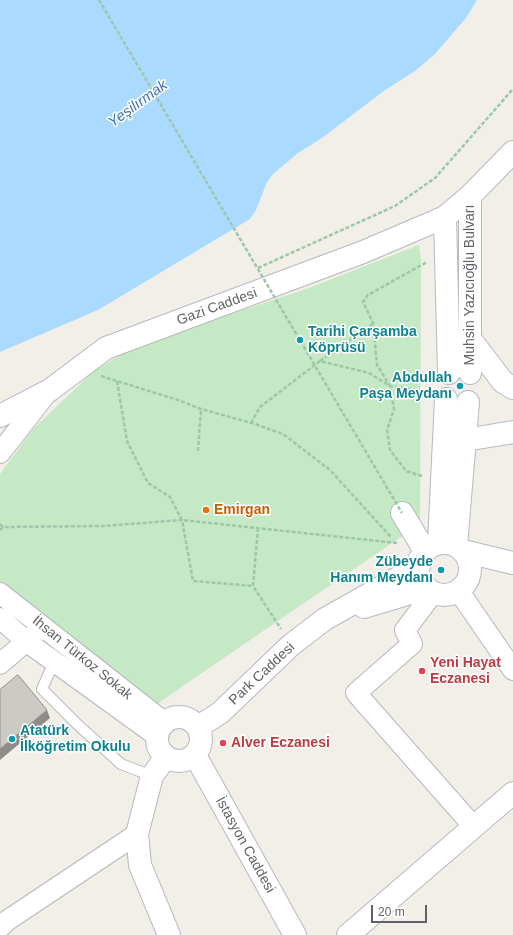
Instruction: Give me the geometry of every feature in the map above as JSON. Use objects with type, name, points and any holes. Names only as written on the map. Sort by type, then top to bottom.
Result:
[{"type":"main road","name":"Muhsin Yazıcıoğlu Bulvarı","points":[[449,373],[445,216],[470,196],[513,152]]},
{"type":"main road","name":"Muhsin Yazıcıoğlu Bulvarı","points":[[470,196],[470,373]]},
{"type":"main road","name":"Gazi Caddesi","points":[[3,417],[50,390],[106,348],[363,252],[445,216]]},
{"type":"main road","points":[[470,340],[503,382],[513,388]]},
{"type":"main road","points":[[440,551],[445,396],[442,388],[442,382],[449,373],[460,369],[470,373],[476,383],[477,389],[476,394],[468,402],[457,404],[445,396]]},
{"type":"main road","points":[[402,513],[440,551],[468,559],[469,576],[465,584],[458,590],[450,594],[442,594],[430,590],[422,581],[419,574],[440,551],[465,440],[468,402]]},
{"type":"main road","points":[[465,440],[513,432]]},
{"type":"main road","points":[[440,551],[513,563]]},
{"type":"main road","name":"Park Caddesi","points":[[198,726],[220,713],[291,645],[325,619],[440,551]]},
{"type":"main road","name":"Park Caddesi","points":[[325,619],[430,590]]},
{"type":"main road","points":[[186,717],[198,726],[201,734],[201,742],[195,755],[180,761],[166,757],[160,751],[157,744],[160,729],[170,718],[186,717]]},
{"type":"main road","name":"İstasyon Caddesi","points":[[195,755],[295,935]]},
{"type":"main road","points":[[166,757],[152,776],[137,834],[140,865],[169,935]]},
{"type":"main road","points":[[348,935],[513,794]]},
{"type":"street","points":[[0,453],[50,390]]},
{"type":"street","points":[[430,590],[405,630],[412,644],[356,693],[474,827]]},
{"type":"street","points":[[458,590],[513,670]]},
{"type":"street","name":"İhsan Türkoz Sokak","points":[[0,593],[43,626],[160,729]]},
{"type":"street","points":[[0,618],[27,642],[54,662],[160,729]]},
{"type":"street","points":[[0,664],[27,642],[43,626]]},
{"type":"street","points":[[0,927],[8,920],[137,834]]},
{"type":"lane","points":[[54,662],[42,689],[77,724],[121,764],[152,776]]},
{"type":"path","points":[[98,0],[402,513]]},
{"type":"path","points":[[257,268],[395,206],[435,178],[513,89]]},
{"type":"path","points":[[442,482],[406,471],[390,450],[387,430],[394,410],[390,386],[377,365],[373,323],[363,302],[368,295],[446,252]]},
{"type":"path","points":[[251,423],[260,407],[373,323]]},
{"type":"path","points":[[320,361],[369,374],[390,386],[445,396]]},
{"type":"path","points":[[78,369],[283,434],[330,470],[397,543]]},
{"type":"path","points":[[117,381],[127,441],[148,483],[170,497],[182,520],[193,581],[253,586]]},
{"type":"path","points":[[198,451],[201,409]]},
{"type":"path","points":[[0,530],[3,527],[103,526],[182,520],[397,543],[440,551]]},
{"type":"path","points":[[0,524],[3,527]]},
{"type":"path","points":[[258,528],[253,586],[291,645]]},
{"type":"green space","points":[[419,245],[421,261],[420,524],[132,722],[0,596],[0,474],[34,428],[95,370],[136,346],[309,288]]},
{"type":"water","name":"Yeşilırmak","points":[[0,0],[477,0],[466,18],[434,55],[415,71],[385,90],[322,138],[298,153],[273,174],[267,182],[256,210],[250,219],[98,310],[0,352]]},
{"type":"building","name":"Atatürk İlköğretim Okulu","points":[[18,675],[47,710],[0,749],[0,690]]},
{"type":"place","name":"Tarihi Çarşamba Köprüsü","points":[[300,340]]},
{"type":"place","name":"Abdullah Paşa Meydanı","points":[[460,386]]},
{"type":"place","name":"Emirgan","points":[[206,510]]},
{"type":"place","name":"Zübeyde Hanım Meydanı","points":[[441,570]]},
{"type":"place","name":"Yeni Hayat Eczanesi","points":[[422,671]]},
{"type":"place","name":"Atatürk İlköğretim Okulu","points":[[12,739]]},
{"type":"place","name":"Alver Eczanesi","points":[[223,743]]}]
